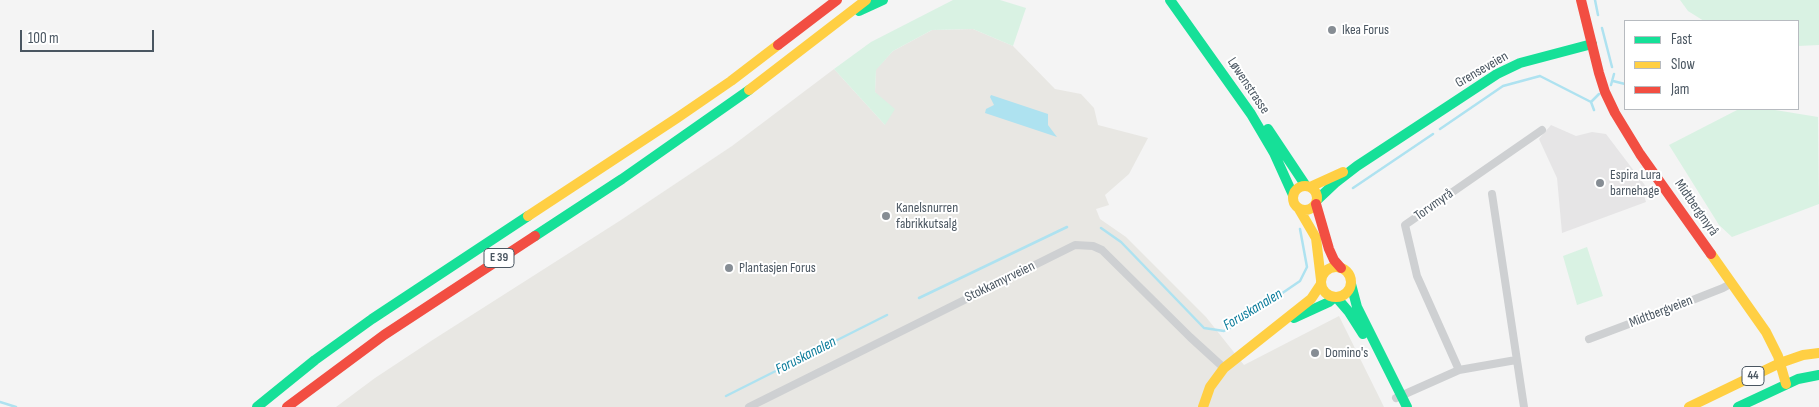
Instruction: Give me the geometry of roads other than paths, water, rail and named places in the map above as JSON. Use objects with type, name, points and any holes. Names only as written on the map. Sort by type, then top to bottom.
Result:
[{"type":"main road","name":"E 39","points":[[257,407],[344,339],[677,118],[745,70],[837,0]]},
{"type":"main road","name":"E 39","points":[[287,407],[384,335],[622,179],[715,115],[803,50],[866,0]]},
{"type":"main road","name":"E 39","points":[[847,16],[883,0]]},
{"type":"main road","name":"Løwenstrasse","points":[[1170,0],[1252,114],[1274,153],[1293,195]]},
{"type":"main road","name":"Løwenstrasse","points":[[1179,0],[1308,187]]},
{"type":"main road","points":[[1581,0],[1592,44]]},
{"type":"main road","name":"Grenseveien","points":[[1316,202],[1335,183],[1357,166],[1482,84],[1510,68],[1553,53],[1592,44]]},
{"type":"main road","name":"Midtbergmyrå","points":[[1592,44],[1605,92],[1615,114],[1640,154],[1766,332],[1780,363],[1786,384]]},
{"type":"main road","name":"Grenseveien","points":[[1308,187],[1357,166]]},
{"type":"main road","points":[[1399,400],[1357,307],[1348,274],[1334,260],[1328,249],[1315,192],[1308,187],[1298,188],[1293,195],[1294,203],[1316,238],[1321,282],[1325,292],[1335,297],[1349,312],[1362,331],[1399,400],[1407,407]]},
{"type":"main road","points":[[1299,209],[1307,210],[1316,202]]},
{"type":"main road","points":[[1203,407],[1210,387],[1224,368],[1311,299],[1324,273],[1332,268],[1341,268]]},
{"type":"main road","points":[[1280,325],[1344,294],[1351,284]]},
{"type":"main road","name":"44","points":[[1689,407],[1780,363],[1803,355],[1819,353]]},
{"type":"main road","name":"44","points":[[1738,407],[1786,384],[1819,375]]},
{"type":"street","name":"Torvmyrå","points":[[1460,370],[1417,276],[1405,225],[1542,130]]},
{"type":"street","points":[[1492,194],[1524,407]]},
{"type":"street","name":"Stokkamyrveien","points":[[748,407],[1076,245],[1093,246],[1102,250],[1224,368]]},
{"type":"street","name":"Midtbergveien","points":[[1589,339],[1698,298],[1723,288],[1732,282]]},
{"type":"street","points":[[1399,400],[1460,370],[1516,360]]},
{"type":"water","points":[[991,95],[1048,114],[1048,125],[1057,137],[985,113],[986,109],[994,105],[990,97]]},
{"type":"waterway","name":"Foruskanalen","points":[[1595,0],[1598,15]]},
{"type":"waterway","name":"Foruskanalen","points":[[1602,28],[1612,67]]},
{"type":"waterway","name":"Foruskanalen","points":[[1611,85],[1614,74]]},
{"type":"waterway","name":"Foruskanalen","points":[[1440,129],[1503,86],[1540,76],[1591,102]]},
{"type":"waterway","points":[[1613,81],[1624,84]]},
{"type":"waterway","name":"Foruskanalen","points":[[1594,110],[1591,102],[1599,94]]},
{"type":"waterway","name":"Foruskanalen","points":[[1353,188],[1433,134]]},
{"type":"waterway","name":"Foruskanalen","points":[[919,298],[1067,227]]},
{"type":"waterway","name":"Foruskanalen","points":[[1101,228],[1121,242],[1204,328],[1224,331],[1300,281],[1307,267],[1300,229]]},
{"type":"waterway","name":"Foruskanalen","points":[[726,396],[887,315]]},
{"type":"waterway","points":[[0,402],[16,407]]},
{"type":"place","name":"Ikea Forus","points":[[1332,30]]},
{"type":"place","name":"Espira Lura barnehage","points":[[1600,183]]},
{"type":"place","name":"Kanelsnurren fabrikkutsalg","points":[[886,216]]},
{"type":"place","name":"Plantasjen Forus","points":[[729,268]]},
{"type":"place","name":"Domino's","points":[[1315,353]]}]
